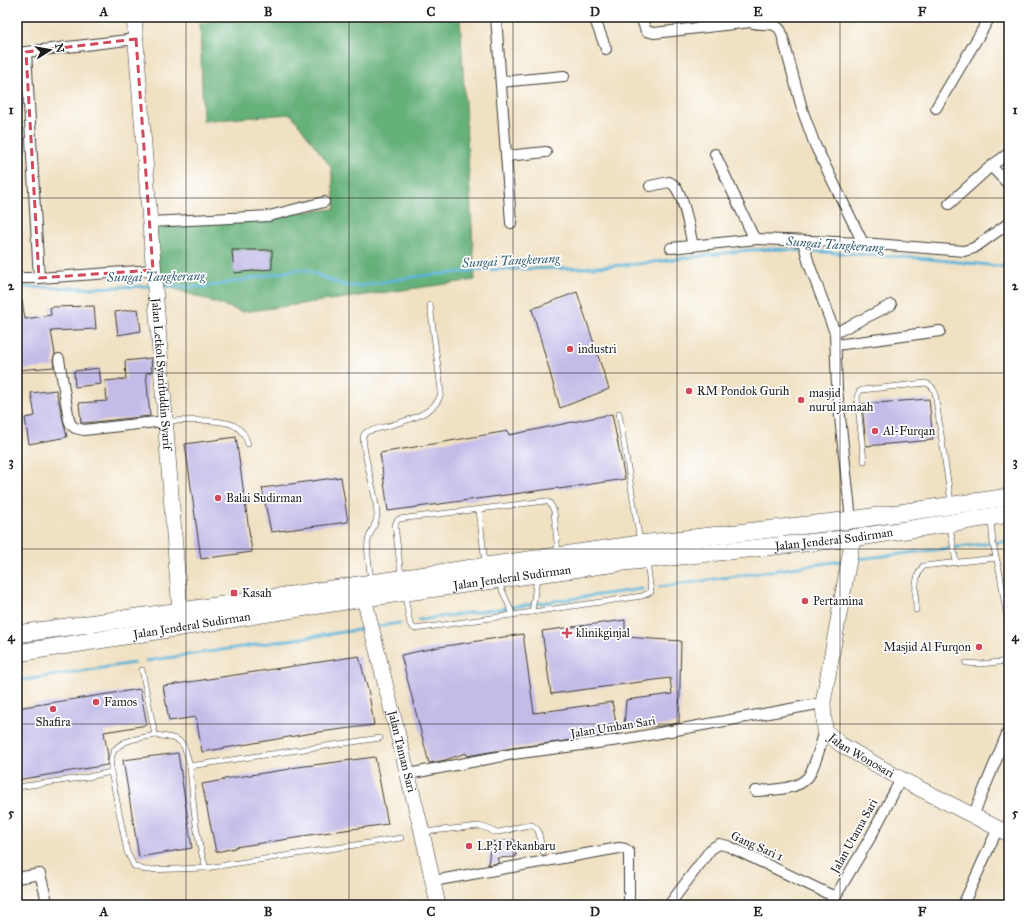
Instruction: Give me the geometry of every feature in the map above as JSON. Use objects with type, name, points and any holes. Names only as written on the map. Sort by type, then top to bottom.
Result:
[{"type":"main road","name":"Jalan Jenderal Sudirman","points":[[403,586],[486,566],[640,544],[851,520],[1009,496]]},
{"type":"main road","name":"Jalan Jenderal Sudirman","points":[[17,653],[403,586],[498,580],[646,560],[991,525],[1009,514]]},
{"type":"main road","name":"Jalan Jenderal Sudirman","points":[[17,634],[180,611],[368,591]]},
{"type":"street","name":"Jalan Letkol Syarifuddin Syarif","points":[[134,17],[180,611]]},
{"type":"street","points":[[496,17],[511,223]]},
{"type":"street","points":[[594,17],[606,49]]},
{"type":"street","points":[[642,17],[646,30],[654,33],[750,19],[756,24],[776,25],[781,31],[803,112],[815,144],[863,243]]},
{"type":"street","points":[[936,108],[990,17]]},
{"type":"street","points":[[40,278],[22,53],[136,39]]},
{"type":"street","points":[[501,82],[564,76]]},
{"type":"street","points":[[506,156],[546,152]]},
{"type":"street","points":[[949,204],[991,166],[1009,153]]},
{"type":"street","points":[[715,154],[753,236],[757,239]]},
{"type":"street","points":[[991,166],[1009,185]]},
{"type":"street","points":[[650,186],[669,182],[675,186],[683,202],[692,246]]},
{"type":"street","points":[[150,222],[269,216],[324,202]]},
{"type":"street","points":[[671,248],[757,239],[863,243],[964,251],[974,248],[1009,223]]},
{"type":"street","points":[[803,241],[809,264],[836,333],[838,389],[851,520]]},
{"type":"street","points":[[17,278],[154,272]]},
{"type":"street","points":[[836,333],[891,305]]},
{"type":"street","points":[[836,345],[940,331]]},
{"type":"street","points":[[59,359],[68,413],[71,425],[75,428],[84,430],[165,421]]},
{"type":"street","name":"Jalan Wonosari","points":[[853,538],[823,703],[826,731],[840,744],[900,779],[1003,831]]},
{"type":"street","name":"Jalan Taman Sari","points":[[368,591],[438,905]]},
{"type":"street","name":"Jalan Umban Sari","points":[[408,774],[513,754],[627,739],[823,703]]},
{"type":"street","points":[[973,816],[1009,729]]},
{"type":"street","points":[[755,791],[789,787],[804,781],[812,770],[826,731]]},
{"type":"street","name":"Jalan Utama Sari","points":[[829,905],[870,838],[900,779]]},
{"type":"street","points":[[963,905],[1003,831]]},
{"type":"street","name":"Gang Sari 1","points":[[669,905],[711,849],[719,844],[728,846],[835,897]]},
{"type":"street","points":[[433,881],[619,848],[625,849],[629,852],[628,905]]},
{"type":"street","points":[[17,878],[40,874],[48,905]]},
{"type":"lane","points":[[368,591],[367,543],[377,517],[376,498],[363,436],[366,432],[411,420],[419,416],[439,399],[441,390],[430,305]]},
{"type":"lane","points":[[864,461],[857,397],[859,392],[862,390],[929,384],[934,389],[935,393],[951,505]]},
{"type":"lane","points":[[619,413],[640,544]]},
{"type":"lane","points":[[165,421],[216,422],[232,424],[246,437],[248,444]]},
{"type":"lane","points":[[558,556],[554,511],[550,503],[546,501],[397,520],[395,525],[403,586],[410,624],[415,629],[512,613],[646,595],[651,592],[646,560]]},
{"type":"lane","points":[[479,510],[486,566]]},
{"type":"lane","points":[[991,525],[1009,632]]},
{"type":"lane","points":[[951,529],[956,562]]},
{"type":"lane","points":[[916,610],[916,582],[918,572],[923,566],[996,558]]},
{"type":"lane","points":[[533,610],[537,574]]},
{"type":"lane","points":[[498,580],[512,613]]},
{"type":"lane","points":[[966,663],[980,664],[1009,661]]},
{"type":"lane","points":[[142,670],[155,735]]},
{"type":"lane","points":[[206,868],[196,824],[190,766],[182,742],[176,738],[155,735],[127,741],[116,748],[113,752],[111,772],[127,852],[134,866],[145,870],[206,868],[401,838]]},
{"type":"lane","points":[[190,766],[380,738]]},
{"type":"lane","points":[[17,787],[88,777],[111,772]]},
{"type":"lane","points":[[422,832],[479,826],[489,828],[494,832],[499,832],[532,825],[538,830],[543,852]]},
{"type":"highlighted area","points":[[136,39],[153,270],[39,278],[26,52]]},
{"type":"green space","points":[[238,17],[460,17],[475,280],[243,312],[160,284],[156,226],[335,209],[331,167],[291,114],[203,121],[200,23]]},
{"type":"building","points":[[232,250],[272,250],[272,269],[234,273]]},
{"type":"building","name":"industri","points":[[577,292],[609,389],[560,408],[532,309]]},
{"type":"building","points":[[22,301],[25,319],[51,315],[50,307],[94,306],[96,329],[51,331],[55,354],[53,360],[54,367],[18,370],[19,337],[17,337],[17,302]]},
{"type":"building","points":[[138,309],[141,331],[118,335],[115,312]]},
{"type":"building","points":[[151,358],[152,372],[146,373],[150,416],[81,423],[79,403],[107,401],[105,381],[126,379],[125,361]]},
{"type":"building","points":[[99,368],[101,384],[75,387],[74,371]]},
{"type":"building","points":[[56,390],[67,437],[29,444],[25,418],[35,416],[31,393]]},
{"type":"building","points":[[929,399],[933,440],[866,446],[862,404]]},
{"type":"building","points":[[612,414],[625,479],[388,511],[380,453],[508,431],[509,435]]},
{"type":"building","name":"Balai Sudirman","points":[[236,437],[252,552],[201,559],[185,444]]},
{"type":"building","points":[[341,477],[348,522],[271,532],[262,488]]},
{"type":"building","points":[[625,620],[625,637],[681,641],[679,723],[661,726],[624,727],[626,700],[672,694],[670,678],[551,694],[542,631]]},
{"type":"building","points":[[523,634],[534,713],[612,702],[618,734],[512,748],[467,756],[466,753],[445,760],[429,763],[401,655],[439,647]]},
{"type":"building","points":[[359,656],[369,694],[374,725],[312,733],[202,752],[196,717],[169,721],[163,686]]},
{"type":"building","points":[[140,689],[147,725],[104,732],[108,756],[107,765],[17,780],[17,708]]},
{"type":"building","points":[[178,753],[192,848],[139,857],[123,760]]},
{"type":"building","points":[[375,757],[388,824],[302,836],[235,847],[216,852],[202,784],[290,768]]},
{"type":"building","points":[[514,840],[516,857],[497,858],[499,863],[488,865],[491,841]]},
{"type":"waterway","name":"Sungai Tangkerang","points":[[159,286],[201,287],[218,285],[294,270],[307,270],[337,283],[348,286],[361,286],[412,277],[484,270],[582,268],[638,264],[749,250],[775,249],[918,258],[1009,267]]},
{"type":"waterway","name":"Sungai Tangkerang","points":[[17,287],[87,288],[151,286]]},
{"type":"waterway","points":[[858,559],[1009,541]]},
{"type":"waterway","points":[[659,587],[841,561]]},
{"type":"waterway","points":[[418,620],[642,589]]},
{"type":"waterway","points":[[379,626],[400,623]]},
{"type":"waterway","points":[[146,661],[364,629]]},
{"type":"waterway","points":[[17,681],[134,663]]},
{"type":"place","name":"industri","points":[[570,349]]},
{"type":"place","name":"RM Pondok Gurih","points":[[689,391]]},
{"type":"place","name":"masjid nurul jamaah","points":[[801,400]]},
{"type":"place","name":"Al-Furqan","points":[[875,431]]},
{"type":"place","name":"Balai Sudirman","points":[[218,498]]},
{"type":"place","name":"Kasah","points":[[234,593]]},
{"type":"place","name":"Pertamina","points":[[805,601]]},
{"type":"place","name":"klinikginjal","points":[[567,633]]},
{"type":"place","name":"Masjid Al Furqon","points":[[979,647]]},
{"type":"place","name":"Famos","points":[[96,702]]},
{"type":"place","name":"Shafira","points":[[53,709]]},
{"type":"place","name":"LP3I Pekanbaru","points":[[469,846]]}]
